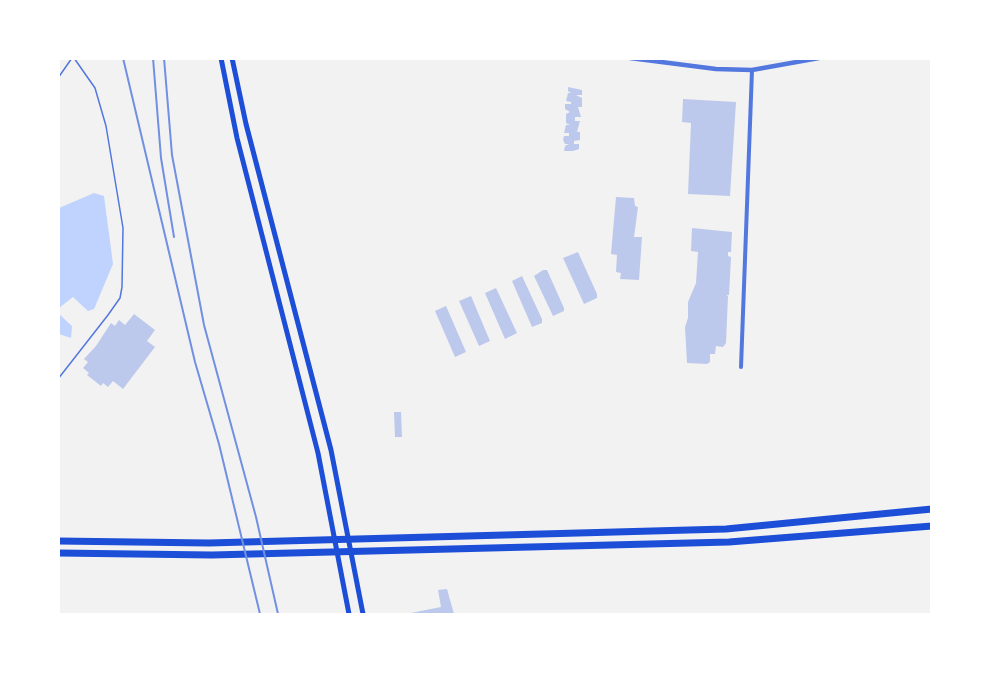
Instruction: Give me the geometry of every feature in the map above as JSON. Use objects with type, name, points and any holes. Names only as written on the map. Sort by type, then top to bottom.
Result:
[{"type":"highway","points":[[58,541],[199,542],[726,529],[932,509]]},
{"type":"highway","points":[[58,553],[199,555],[729,542],[932,526]]},
{"type":"main road","points":[[221,58],[237,138],[318,453],[350,615]]},
{"type":"main road","points":[[232,58],[246,124],[331,450],[363,615]]},
{"type":"street","points":[[630,58],[705,68],[752,70],[819,58]]},
{"type":"street","points":[[741,367],[752,70]]},
{"type":"lane","points":[[58,78],[73,58],[95,88],[106,126],[123,228],[120,298],[58,379]]},
{"type":"water","points":[[94,193],[104,196],[113,264],[94,309],[88,311],[73,297],[59,308],[59,208]]},
{"type":"water","points":[[59,308],[60,315],[72,326],[71,338],[59,334]]},
{"type":"building","points":[[568,87],[582,90],[582,95],[576,95],[582,98],[582,107],[578,107],[581,117],[575,117],[575,121],[580,121],[577,132],[580,132],[580,140],[574,141],[574,144],[579,144],[579,149],[573,151],[564,151],[565,146],[569,144],[565,144],[563,140],[564,136],[569,136],[569,133],[564,133],[566,125],[570,125],[566,123],[566,114],[570,112],[565,109],[565,104],[571,104],[566,101],[568,93],[571,93]]},
{"type":"building","points":[[683,99],[736,102],[730,196],[688,194],[691,123],[682,122]]},
{"type":"building","points":[[616,197],[634,198],[635,206],[638,207],[634,237],[642,237],[639,280],[620,279],[621,273],[616,272],[617,255],[611,254]]},
{"type":"building","points":[[692,228],[732,232],[731,252],[728,252],[728,256],[731,257],[729,295],[726,295],[728,296],[726,343],[723,347],[716,346],[715,354],[710,354],[710,362],[707,364],[687,363],[685,327],[688,318],[688,302],[696,283],[698,252],[691,251]]},
{"type":"building","points":[[578,252],[597,294],[597,298],[584,304],[563,258]]},
{"type":"building","points":[[547,270],[564,308],[564,311],[553,316],[534,276]]},
{"type":"building","points":[[522,276],[542,319],[542,323],[532,327],[512,281]]},
{"type":"building","points":[[496,288],[517,333],[505,339],[485,293]]},
{"type":"building","points":[[471,296],[490,341],[479,346],[459,301]]},
{"type":"building","points":[[446,306],[466,352],[455,357],[435,311]]},
{"type":"building","points":[[134,314],[155,330],[147,341],[155,347],[123,389],[113,381],[108,387],[103,383],[101,386],[87,375],[89,373],[83,368],[88,362],[84,359],[96,346],[111,323],[115,326],[119,320],[125,325]]},
{"type":"building","points":[[394,412],[401,412],[402,437],[395,437]]},
{"type":"building","points":[[447,589],[454,614],[406,614],[441,607],[438,590]]},
{"type":"railway","points":[[123,58],[195,362],[219,444],[260,614]]},
{"type":"railway","points":[[153,58],[161,158],[174,237]]},
{"type":"railway","points":[[164,58],[172,155],[204,325],[256,517],[278,614]]}]
